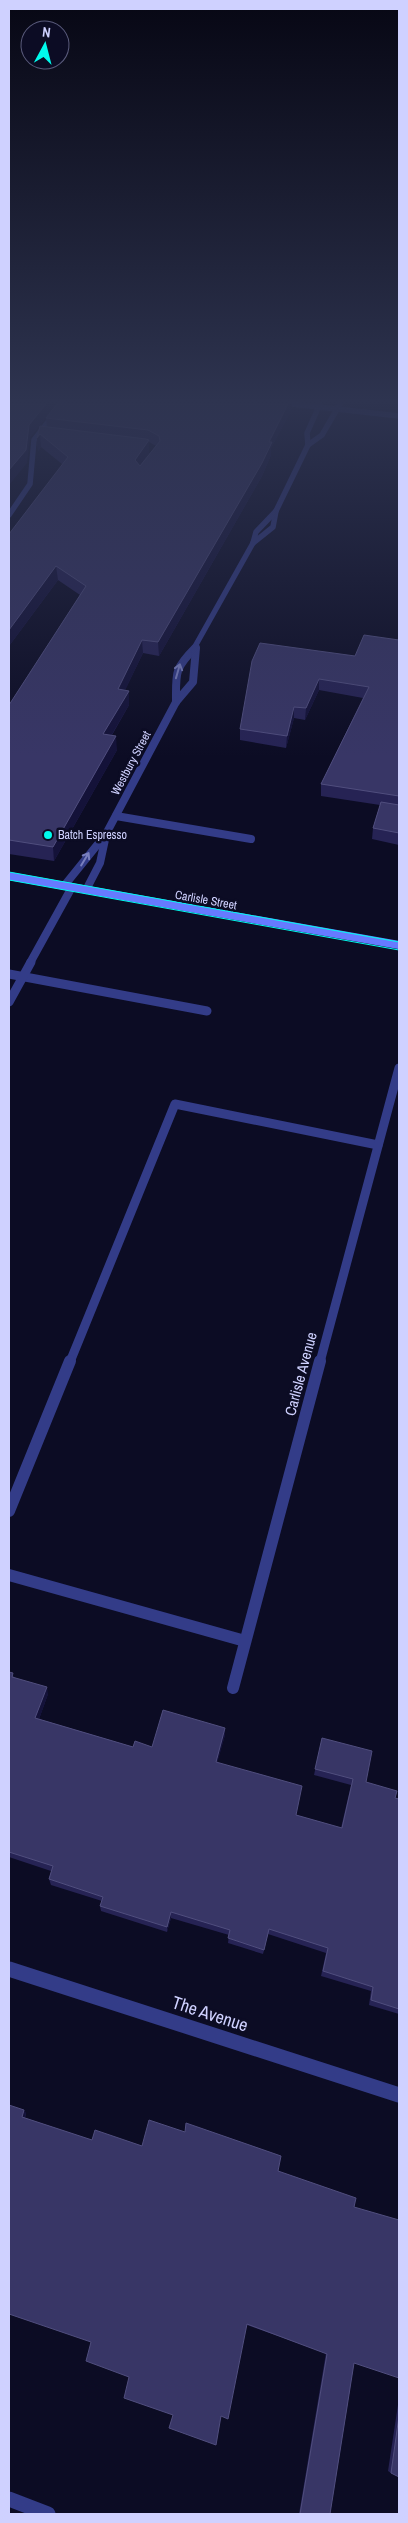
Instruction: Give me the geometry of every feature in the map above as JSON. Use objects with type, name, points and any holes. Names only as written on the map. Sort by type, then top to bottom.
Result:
[{"type":"main road","name":"Carlisle Street","points":[[9,876],[399,946]]},
{"type":"street","name":"Westbury Street","points":[[176,702],[176,674],[184,658],[196,647],[253,543],[273,527],[274,522]]},
{"type":"street","name":"Westbury Street","points":[[9,1002],[68,886],[87,855],[106,834],[176,702],[193,682],[196,647]]},
{"type":"street","points":[[116,816],[252,839]]},
{"type":"street","name":"Westbury Street","points":[[86,890],[100,863],[106,834]]},
{"type":"street","points":[[9,974],[207,1011]]},
{"type":"street","name":"Carlisle Avenue","points":[[232,1688],[399,1068]]},
{"type":"street","points":[[9,1511],[175,1104],[378,1145]]},
{"type":"street","points":[[9,1575],[245,1641]]},
{"type":"street","name":"The Avenue","points":[[9,1969],[399,2095]]},
{"type":"street","points":[[9,2499],[48,2514]]},
{"type":"building","points":[[18,522],[228,522],[158,642],[142,640],[118,689],[129,691],[103,734],[116,736],[53,847],[9,840],[9,705],[86,586],[56,566],[9,630],[9,534]]},
{"type":"building","points":[[364,635],[399,640],[399,796],[321,784],[369,687],[319,679],[306,708],[294,707],[287,736],[240,729],[252,661],[260,643],[355,656]]},
{"type":"building","points":[[381,802],[399,805],[399,833],[373,828]]},
{"type":"building","points":[[9,1672],[13,1673],[12,1677],[47,1687],[35,1718],[133,1747],[135,1741],[152,1747],[163,1710],[225,1728],[216,1762],[302,1786],[296,1815],[342,1828],[353,1779],[315,1769],[322,1738],[372,1751],[366,1782],[397,1791],[395,1798],[399,1799],[399,2009],[371,2000],[373,1987],[323,1971],[328,1948],[269,1929],[264,1950],[228,1938],[230,1930],[171,1912],[167,1927],[100,1906],[103,1897],[49,1879],[53,1866],[9,1852]]},
{"type":"building","points":[[9,2105],[24,2110],[22,2117],[92,2140],[95,2130],[142,2146],[149,2120],[185,2132],[186,2123],[281,2156],[278,2171],[356,2198],[354,2207],[399,2220],[399,2378],[354,2363],[330,2514],[300,2514],[327,2354],[247,2324],[228,2419],[221,2416],[216,2445],[169,2428],[173,2415],[124,2398],[129,2377],[86,2361],[91,2342],[9,2314]]},
{"type":"building","points":[[399,2416],[399,2477],[391,2473]]},
{"type":"tram line","points":[[9,872],[399,942]]},
{"type":"tram line","points":[[9,880],[399,950]]},
{"type":"place","name":"Batch Espresso","points":[[48,835]]}]
